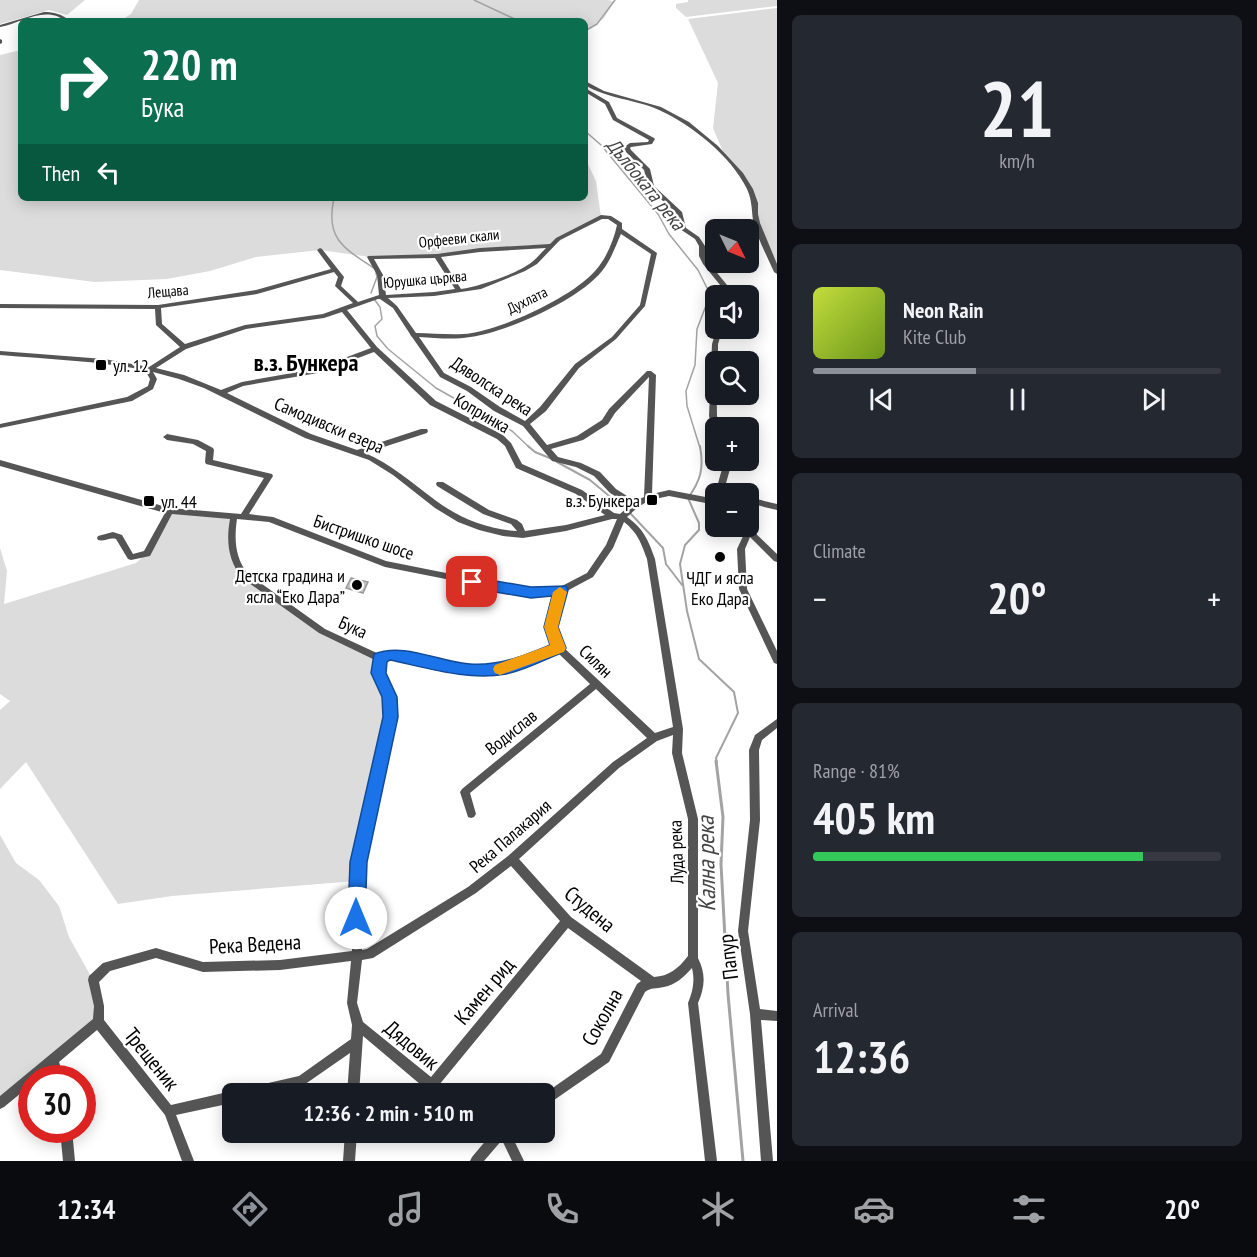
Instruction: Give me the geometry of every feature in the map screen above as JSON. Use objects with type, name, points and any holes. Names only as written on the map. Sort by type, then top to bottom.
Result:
[{"type":"street","points":[[27,18],[44,13],[57,14],[63,18]]},
{"type":"street","points":[[0,26],[18,21]]},
{"type":"street","points":[[588,85],[598,90],[638,100],[667,111],[702,133],[724,154],[746,184],[755,203],[755,216],[777,272]]},
{"type":"street","points":[[588,92],[607,103],[615,119],[652,139],[650,143],[630,145],[627,147],[628,151],[647,169],[651,187],[680,213],[683,229],[697,238],[706,264],[724,285]]},
{"type":"street","name":"Юрушка църква","points":[[148,370],[184,347],[245,327],[324,316],[370,298],[479,288],[535,263],[551,246],[600,217],[620,224],[619,230]]},
{"type":"street","points":[[526,424],[543,409],[577,366],[614,338],[643,305],[654,253],[619,230]]},
{"type":"street","name":"Духлата","points":[[413,335],[473,335],[530,315],[583,286],[595,276],[619,230]]},
{"type":"street","name":"Орфееви скали","points":[[383,298],[380,275],[370,257],[437,256],[500,248],[551,246]]},
{"type":"street","points":[[320,250],[341,276],[338,286],[357,304]]},
{"type":"street","points":[[437,256],[459,291]]},
{"type":"street","name":"Лещава","points":[[0,306],[158,307],[257,292],[334,270]]},
{"type":"street","name":"Дяволска река","points":[[383,298],[395,307],[442,375],[526,424],[555,459],[578,465],[597,474],[613,491],[635,505]]},
{"type":"street","points":[[158,307],[159,325],[184,347]]},
{"type":"street","name":"Копринка","points":[[343,309],[375,350],[433,403],[500,437],[508,445],[519,466],[579,492],[617,517]]},
{"type":"street","points":[[712,417],[717,339]]},
{"type":"street","points":[[220,393],[242,384],[316,371],[375,350]]},
{"type":"street","points":[[0,353],[136,366],[148,370],[154,379],[151,387],[129,399],[0,426]]},
{"type":"street","name":"Самодивски езера","points":[[148,370],[175,375],[220,393],[305,434],[358,452],[382,464],[438,506],[458,518],[498,532],[523,535],[553,532],[617,517]]},
{"type":"street","points":[[545,448],[580,438],[605,422],[612,411],[649,373],[653,375],[648,498]]},
{"type":"street","points":[[358,452],[424,431]]},
{"type":"street","points":[[167,437],[202,445],[210,450],[209,462],[269,476],[239,516]]},
{"type":"street","name":"Бистришко шосе","points":[[0,463],[170,511],[239,516],[280,522],[356,554],[401,568],[519,592],[561,590],[590,575],[600,562],[617,517],[648,498],[669,493],[705,498]]},
{"type":"street","points":[[440,483],[486,512],[519,525],[523,535]]},
{"type":"street","points":[[759,503],[777,507]]},
{"type":"street","points":[[101,538],[112,535],[119,537],[131,556],[147,554],[170,511]]},
{"type":"street","name":"Бука","points":[[239,516],[231,532],[236,567],[245,576],[322,631],[380,658],[390,654],[468,670],[492,670],[509,668],[558,648]]},
{"type":"street","name":"Луда река","points":[[617,517],[635,527],[643,538],[651,559],[678,729],[677,753],[693,819],[693,958],[700,971],[700,987],[693,1003],[711,1161]]},
{"type":"street","points":[[745,537],[741,549],[743,589],[777,660]]},
{"type":"street","points":[[755,537],[777,559]]},
{"type":"street","name":"Силян","points":[[561,590],[551,627],[558,648],[654,738]]},
{"type":"street","points":[[354,1083],[358,1025],[352,1003],[357,954],[356,881],[358,862],[391,717],[389,697],[378,673],[380,658]]},
{"type":"street","name":"Водислав","points":[[471,814],[465,792],[596,684]]},
{"type":"street","name":"Папур","points":[[766,1161],[755,1014],[743,931],[755,820],[754,750],[758,738],[777,723]]},
{"type":"street","name":"Река Палакария","points":[[357,954],[369,954],[472,890],[512,858],[616,765],[654,738],[678,729]]},
{"type":"street","name":"Студена","points":[[512,858],[567,921],[650,981]]},
{"type":"street","name":"Камен рид","points":[[433,1083],[567,921]]},
{"type":"street","name":"Река Ведена","points":[[93,980],[107,967],[156,953],[203,967],[280,964],[357,954]]},
{"type":"street","points":[[650,981],[664,982],[687,968],[693,958]]},
{"type":"street","name":"Трещеник","points":[[93,980],[99,1006],[98,1022],[169,1111],[188,1161]]},
{"type":"street","name":"Соколна","points":[[555,1093],[605,1058],[640,988],[650,981]]},
{"type":"street","points":[[755,1014],[777,1016]]},
{"type":"street","points":[[0,1103],[98,1022]]},
{"type":"street","name":"Дядовик","points":[[358,1025],[427,1083]]},
{"type":"street","points":[[293,1083],[301,1081],[357,1042]]},
{"type":"street","points":[[53,1061],[54,1065]]},
{"type":"street","points":[[169,1111],[222,1099]]},
{"type":"street","points":[[67,1143],[69,1161]]},
{"type":"street","points":[[349,1161],[350,1143]]},
{"type":"street","points":[[476,1161],[492,1143]]},
{"type":"street","points":[[508,1143],[518,1161]]},
{"type":"shaded area","points":[[0,0],[85,0],[67,15],[49,10],[0,24]]},
{"type":"shaded area","points":[[139,0],[609,0],[614,2],[604,18],[588,30],[588,18],[125,18],[131,14]]},
{"type":"shaded area","points":[[688,0],[777,0],[777,6],[686,17],[676,8],[676,4],[688,2]]},
{"type":"shaded area","points":[[777,8],[777,272],[759,226],[759,219],[755,216],[755,203],[746,184],[724,154],[713,128],[718,83],[688,19]]},
{"type":"shaded area","points":[[18,51],[18,201],[588,201],[588,164],[596,181],[601,217],[551,246],[529,245],[437,256],[370,257],[320,250],[256,257],[210,271],[167,279],[95,282],[0,270],[0,55]]},
{"type":"shaded area","points":[[170,511],[234,516],[236,567],[306,621],[379,658],[378,673],[391,717],[356,881],[172,896],[118,904],[26,762],[0,789],[0,710],[10,701],[0,694],[0,548],[7,571],[4,604],[136,563],[153,547]]},
{"type":"shaded area","points":[[0,835],[16,863],[39,880],[59,906],[69,937],[93,980],[98,1022],[46,1065],[18,1065],[18,1088],[0,1103]]},
{"type":"building","name":"Детска градина и ясла “Еко Дара”","points":[[351,578],[368,582],[363,593],[346,588]]},
{"type":"waterway","points":[[474,0],[513,18]]},
{"type":"waterway","name":"Дълбоката река","points":[[588,29],[597,24],[615,0]]},
{"type":"waterway","name":"Дълбоката река","points":[[588,134],[601,145],[658,214],[669,234],[698,270],[708,290],[707,303],[697,329],[695,365],[686,391],[687,406],[700,448]]},
{"type":"waterway","points":[[334,201],[332,223],[339,240],[345,248],[374,268]]},
{"type":"waterway","points":[[371,293],[377,277],[376,273]]},
{"type":"waterway","points":[[374,299],[380,307],[382,319],[375,326],[377,336],[388,349],[436,388],[512,431],[530,448]]},
{"type":"waterway","points":[[528,446],[535,452],[552,459]]},
{"type":"waterway","name":"Кална река","points":[[700,446],[702,461],[700,473],[688,498],[699,523],[699,530],[685,545],[680,564],[687,611],[699,659],[734,692],[738,713],[716,758],[717,763]]},
{"type":"waterway","points":[[557,462],[590,480],[626,510]]},
{"type":"waterway","points":[[630,513],[663,548],[666,564],[682,585]]},
{"type":"waterway","name":"Кална река","points":[[716,761],[723,817],[721,864],[728,994],[743,1161]]},
{"type":"slow traffic","points":[[500,669],[509,668],[558,648],[551,627],[560,592]]},
{"type":"place","name":"ул. 12","points":[[101,365]]},
{"type":"place","name":"в.з. Бункера","points":[[652,500]]},
{"type":"place","name":"ул. 44","points":[[149,501]]},
{"type":"place","name":"ЧДГ и ясла Еко Дара","points":[[720,557]]},
{"type":"place","name":"Детска градина и ясла “Еко Дара”","points":[[357,585]]},
{"type":"district","name":"в.з. Бункера","points":[[306,362]]},
{"type":"route","points":[[356,918],[358,862],[391,717],[389,697],[378,673],[380,658],[390,654],[468,670],[492,670],[509,668],[558,648],[551,627],[561,590],[519,592],[472,582]]}]
